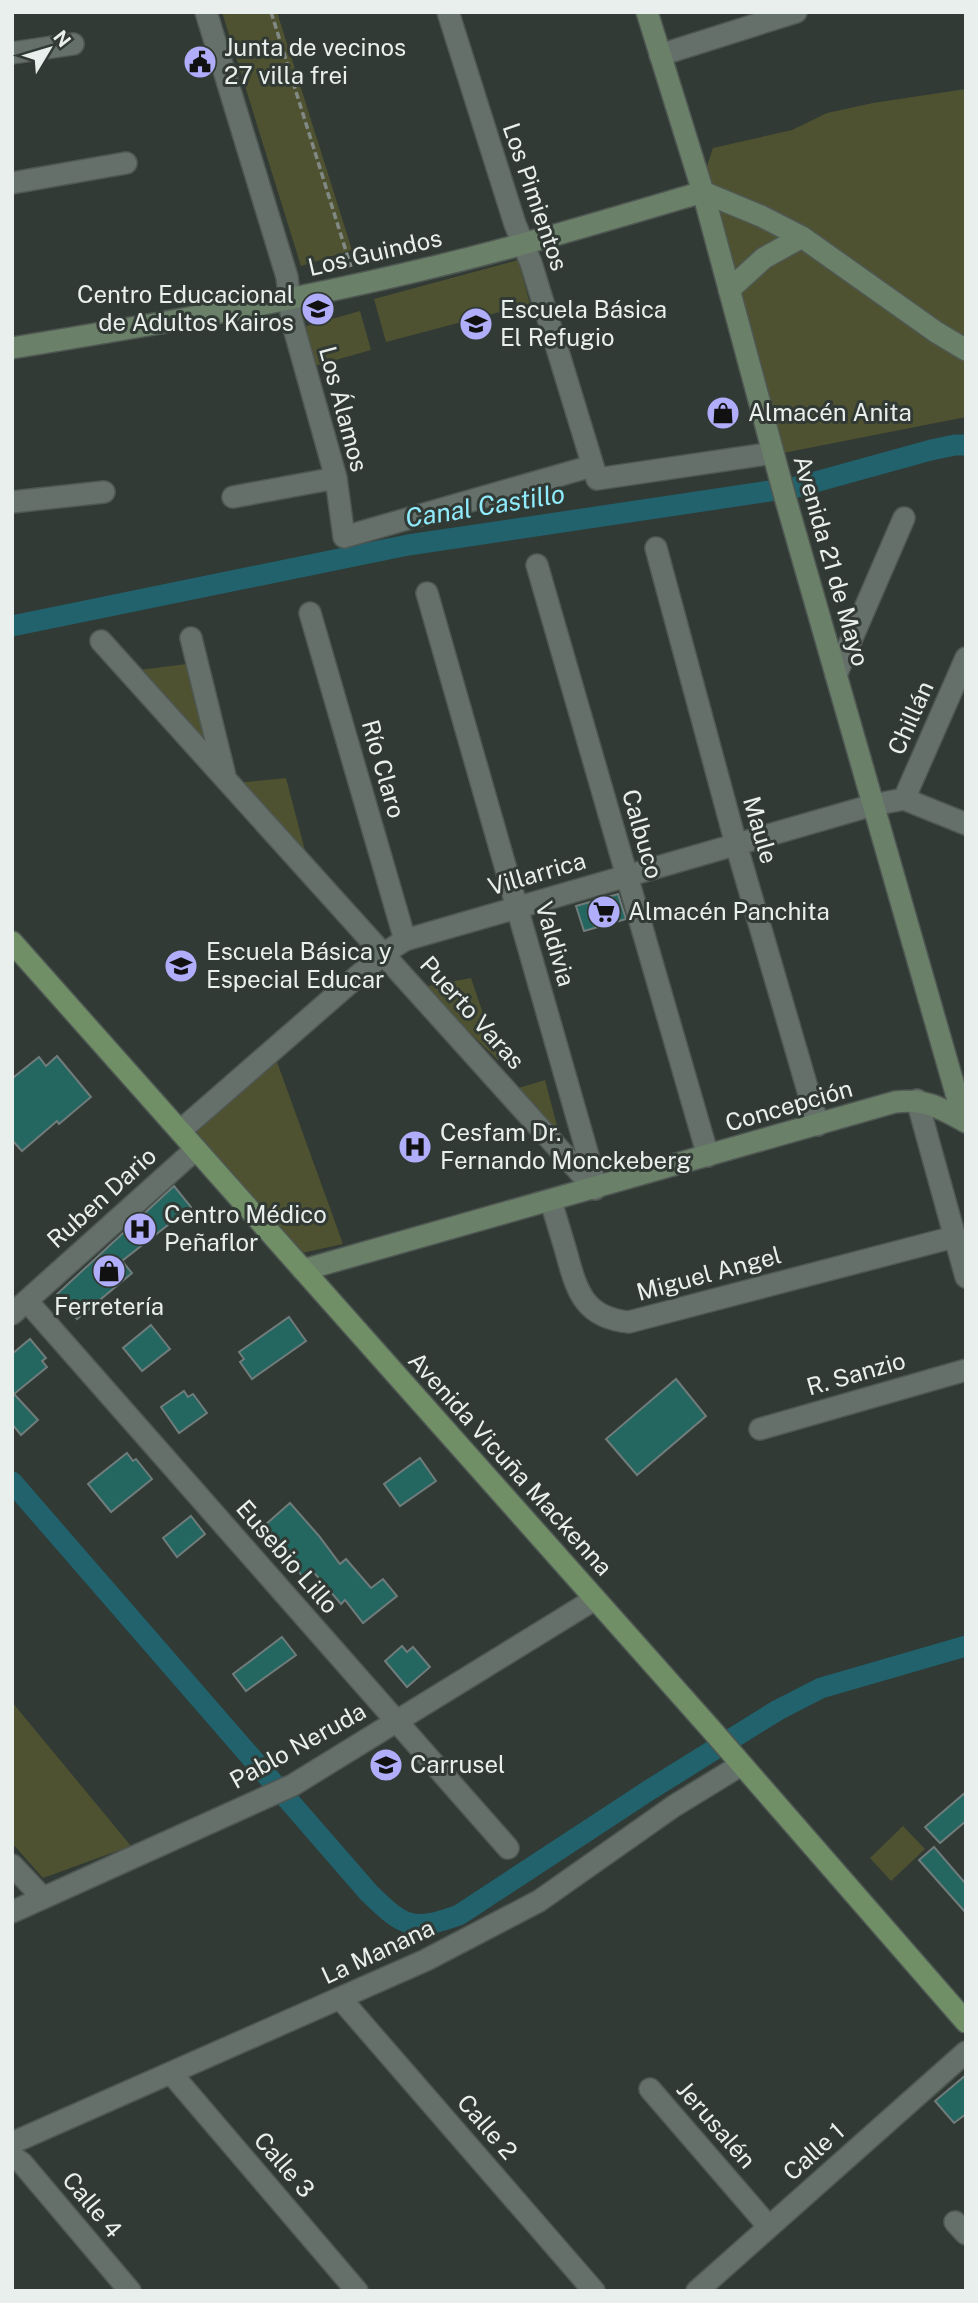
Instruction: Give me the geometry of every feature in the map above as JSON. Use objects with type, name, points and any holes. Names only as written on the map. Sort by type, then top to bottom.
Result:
[{"type":"main road","name":"Avenida Vicuña Mackenna","points":[[12,942],[710,1728],[966,2022]]},
{"type":"street","name":"Los Álamos","points":[[206,12],[287,277],[292,321],[336,478],[344,537],[594,472]]},
{"type":"street","name":"Los Pimientos","points":[[448,12],[515,224],[531,263],[594,472]]},
{"type":"street","name":"Avenida 21 de Mayo","points":[[647,12],[703,192],[775,463],[965,1121]]},
{"type":"street","points":[[660,55],[796,12]]},
{"type":"street","points":[[12,53],[73,44]]},
{"type":"street","points":[[12,183],[126,163]]},
{"type":"street","name":"Los Guindos","points":[[12,348],[289,300],[357,285],[524,245],[703,192]]},
{"type":"street","points":[[703,192],[761,216],[802,237],[966,350]]},
{"type":"street","points":[[729,290],[764,258],[802,237]]},
{"type":"street","points":[[594,472],[775,463]]},
{"type":"street","points":[[233,497],[336,478]]},
{"type":"street","points":[[12,502],[104,492]]},
{"type":"street","points":[[836,675],[904,518]]},
{"type":"street","name":"Maule","points":[[656,548],[736,844],[818,1125]]},
{"type":"street","name":"Calbuco","points":[[537,565],[708,1156]]},
{"type":"street","name":"Valdivia","points":[[427,593],[591,1166],[595,1189]]},
{"type":"street","name":"Río Claro","points":[[310,613],[405,940]]},
{"type":"street","name":"Puerto Varas","points":[[191,638],[225,778]]},
{"type":"street","name":"Puerto Varas","points":[[101,641],[595,1189]]},
{"type":"street","name":"Chillán","points":[[904,799],[966,658]]},
{"type":"street","points":[[904,799],[966,824]]},
{"type":"street","name":"Villarrica","points":[[180,1131],[383,954],[405,940],[873,805],[904,799]]},
{"type":"street","points":[[917,1100],[965,1121]]},
{"type":"street","points":[[917,1100],[966,1277]]},
{"type":"street","name":"Concepción","points":[[303,1270],[895,1102],[917,1100]]},
{"type":"street","name":"Ruben Dario","points":[[20,1308],[196,1149]]},
{"type":"street","name":"Miguel Angel","points":[[551,1201],[574,1280],[583,1299],[589,1307],[607,1318],[629,1322],[954,1237]]},
{"type":"street","name":"Eusebio Lillo","points":[[20,1308],[508,1848]]},
{"type":"street","name":"R. Sanzio","points":[[760,1429],[966,1370]]},
{"type":"street","name":"Pablo Neruda","points":[[12,1912],[293,1785],[595,1599]]},
{"type":"street","name":"La Manana","points":[[12,2143],[426,1960],[538,1901],[674,1806],[741,1765]]},
{"type":"street","points":[[12,1865],[43,1898]]},
{"type":"street","name":"Calle 2","points":[[340,1998],[594,2291]]},
{"type":"street","name":"Calle 1","points":[[697,2291],[966,2052]]},
{"type":"street","name":"Calle 3","points":[[171,2073],[357,2291]]},
{"type":"street","name":"Jerusalén","points":[[650,2089],[769,2227]]},
{"type":"street","name":"Calle 4","points":[[12,2156],[22,2163],[130,2291]]},
{"type":"path","points":[[271,12],[357,285]]},
{"type":"green space","points":[[222,12],[277,12],[352,250],[301,266]]},
{"type":"green space","points":[[966,89],[966,417],[778,454],[707,166],[713,148],[792,130],[827,113]]},
{"type":"green space","points":[[518,260],[530,304],[386,342],[374,299]]},
{"type":"green space","points":[[360,311],[371,350],[311,367],[300,328]]},
{"type":"green space","points":[[187,664],[209,748],[139,670]]},
{"type":"green space","points":[[286,778],[308,862],[237,783]]},
{"type":"green space","points":[[471,978],[499,1061],[423,987]]},
{"type":"green space","points":[[277,1062],[343,1244],[292,1255],[186,1136]]},
{"type":"green space","points":[[545,1080],[561,1141],[515,1089]]},
{"type":"green space","points":[[12,1702],[131,1846],[43,1878],[12,1843]]},
{"type":"green space","points":[[903,1826],[925,1849],[891,1881],[870,1858]]},
{"type":"building","name":"Almacén Anita","points":[[733,402],[737,417],[714,423],[710,408]]},
{"type":"building","name":"Almacén Panchita","points":[[618,894],[626,919],[584,931],[576,906]]},
{"type":"building","points":[[57,1056],[91,1097],[22,1151],[12,1140],[12,1081],[39,1057],[46,1066]]},
{"type":"building","points":[[174,1186],[191,1207],[122,1261],[132,1273],[77,1319],[56,1295]]},
{"type":"building","points":[[289,1317],[306,1341],[252,1379],[240,1362],[244,1359],[239,1352]]},
{"type":"building","points":[[151,1325],[170,1349],[142,1371],[123,1348]]},
{"type":"building","points":[[30,1339],[46,1358],[42,1361],[47,1367],[14,1394],[38,1420],[21,1435],[12,1424],[12,1354]]},
{"type":"building","points":[[676,1379],[706,1416],[637,1475],[606,1439]]},
{"type":"building","points":[[184,1391],[188,1397],[193,1394],[207,1413],[179,1433],[161,1407]]},
{"type":"building","points":[[127,1453],[133,1461],[136,1459],[152,1479],[111,1512],[88,1484]]},
{"type":"building","points":[[420,1458],[436,1481],[400,1506],[384,1484]]},
{"type":"building","points":[[290,1503],[340,1564],[346,1559],[371,1588],[383,1579],[397,1596],[363,1623],[345,1600],[341,1604],[311,1569],[302,1576],[278,1543],[271,1550],[256,1533]]},
{"type":"building","points":[[191,1516],[205,1534],[177,1557],[163,1538]]},
{"type":"building","points":[[282,1637],[296,1655],[246,1691],[233,1674]]},
{"type":"building","points":[[402,1646],[407,1652],[413,1647],[430,1667],[407,1687],[385,1661]]},
{"type":"building","points":[[966,1792],[966,1821],[940,1843],[925,1827]]},
{"type":"building","points":[[934,1847],[966,1884],[966,1913],[919,1860]]},
{"type":"building","points":[[966,2075],[966,2114],[954,2123],[935,2101]]},
{"type":"waterway","name":"Canal Castillo","points":[[12,626],[408,545],[797,487],[931,450],[966,445]]},
{"type":"waterway","points":[[12,1482],[369,1893],[391,1913],[410,1923],[430,1924],[459,1915],[651,1789],[778,1710],[821,1688],[966,1646]]},
{"type":"place","name":"Junta de vecinos 27 villa frei","points":[[200,62]]},
{"type":"place","name":"Centro Educacional de Adultos Kairos","points":[[318,309]]},
{"type":"place","name":"Escuela Básica El Refugio","points":[[476,324]]},
{"type":"place","name":"Almacén Anita","points":[[723,413]]},
{"type":"place","name":"Almacén Panchita","points":[[604,912]]},
{"type":"place","name":"Escuela Básica y Especial Educar","points":[[181,966]]},
{"type":"place","name":"Cesfam Dr. Fernando Monckeberg","points":[[415,1147]]},
{"type":"place","name":"Centro Médico Peñaflor","points":[[140,1229]]},
{"type":"place","name":"Ferretería","points":[[109,1271]]},
{"type":"place","name":"Carrusel","points":[[386,1765]]}]
